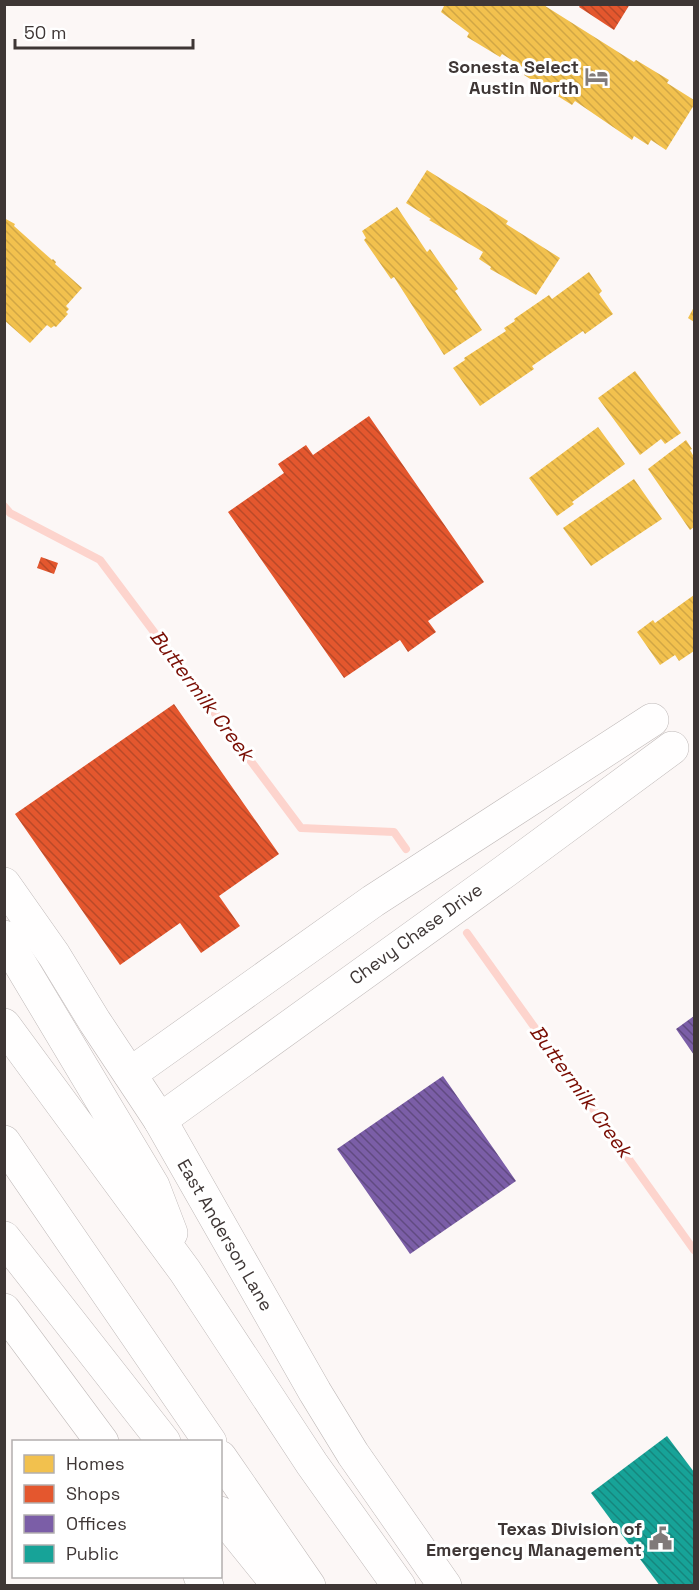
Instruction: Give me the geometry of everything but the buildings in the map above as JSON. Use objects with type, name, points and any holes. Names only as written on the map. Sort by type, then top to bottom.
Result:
[{"type":"main road","points":[[130,1074],[373,901],[652,720]]},
{"type":"main road","name":"Chevy Chase Drive","points":[[160,1120],[672,748]]},
{"type":"main road","name":"East Anderson Lane","points":[[4,884],[54,955],[160,1120],[353,1454],[445,1586]]},
{"type":"main road","points":[[4,937],[153,1186],[185,1271]]},
{"type":"main road","points":[[4,1025],[185,1271],[312,1464],[399,1586]]},
{"type":"main road","points":[[4,1142],[209,1440]]},
{"type":"main road","points":[[4,1238],[162,1440]]},
{"type":"main road","points":[[4,1310],[101,1440]]},
{"type":"main road","points":[[222,1460],[309,1586]]},
{"type":"main road","points":[[222,1515],[279,1586]]},
{"type":"waterway","name":"Buttermilk Creek","points":[[4,506],[10,513],[100,560],[301,828],[394,832],[406,849]]},
{"type":"waterway","name":"Buttermilk Creek","points":[[467,933],[694,1250]]},
{"type":"place","name":"Sonesta Select Austin North","points":[[597,77]]},
{"type":"place","name":"Texas Division of Emergency Management","points":[[660,1539]]}]
